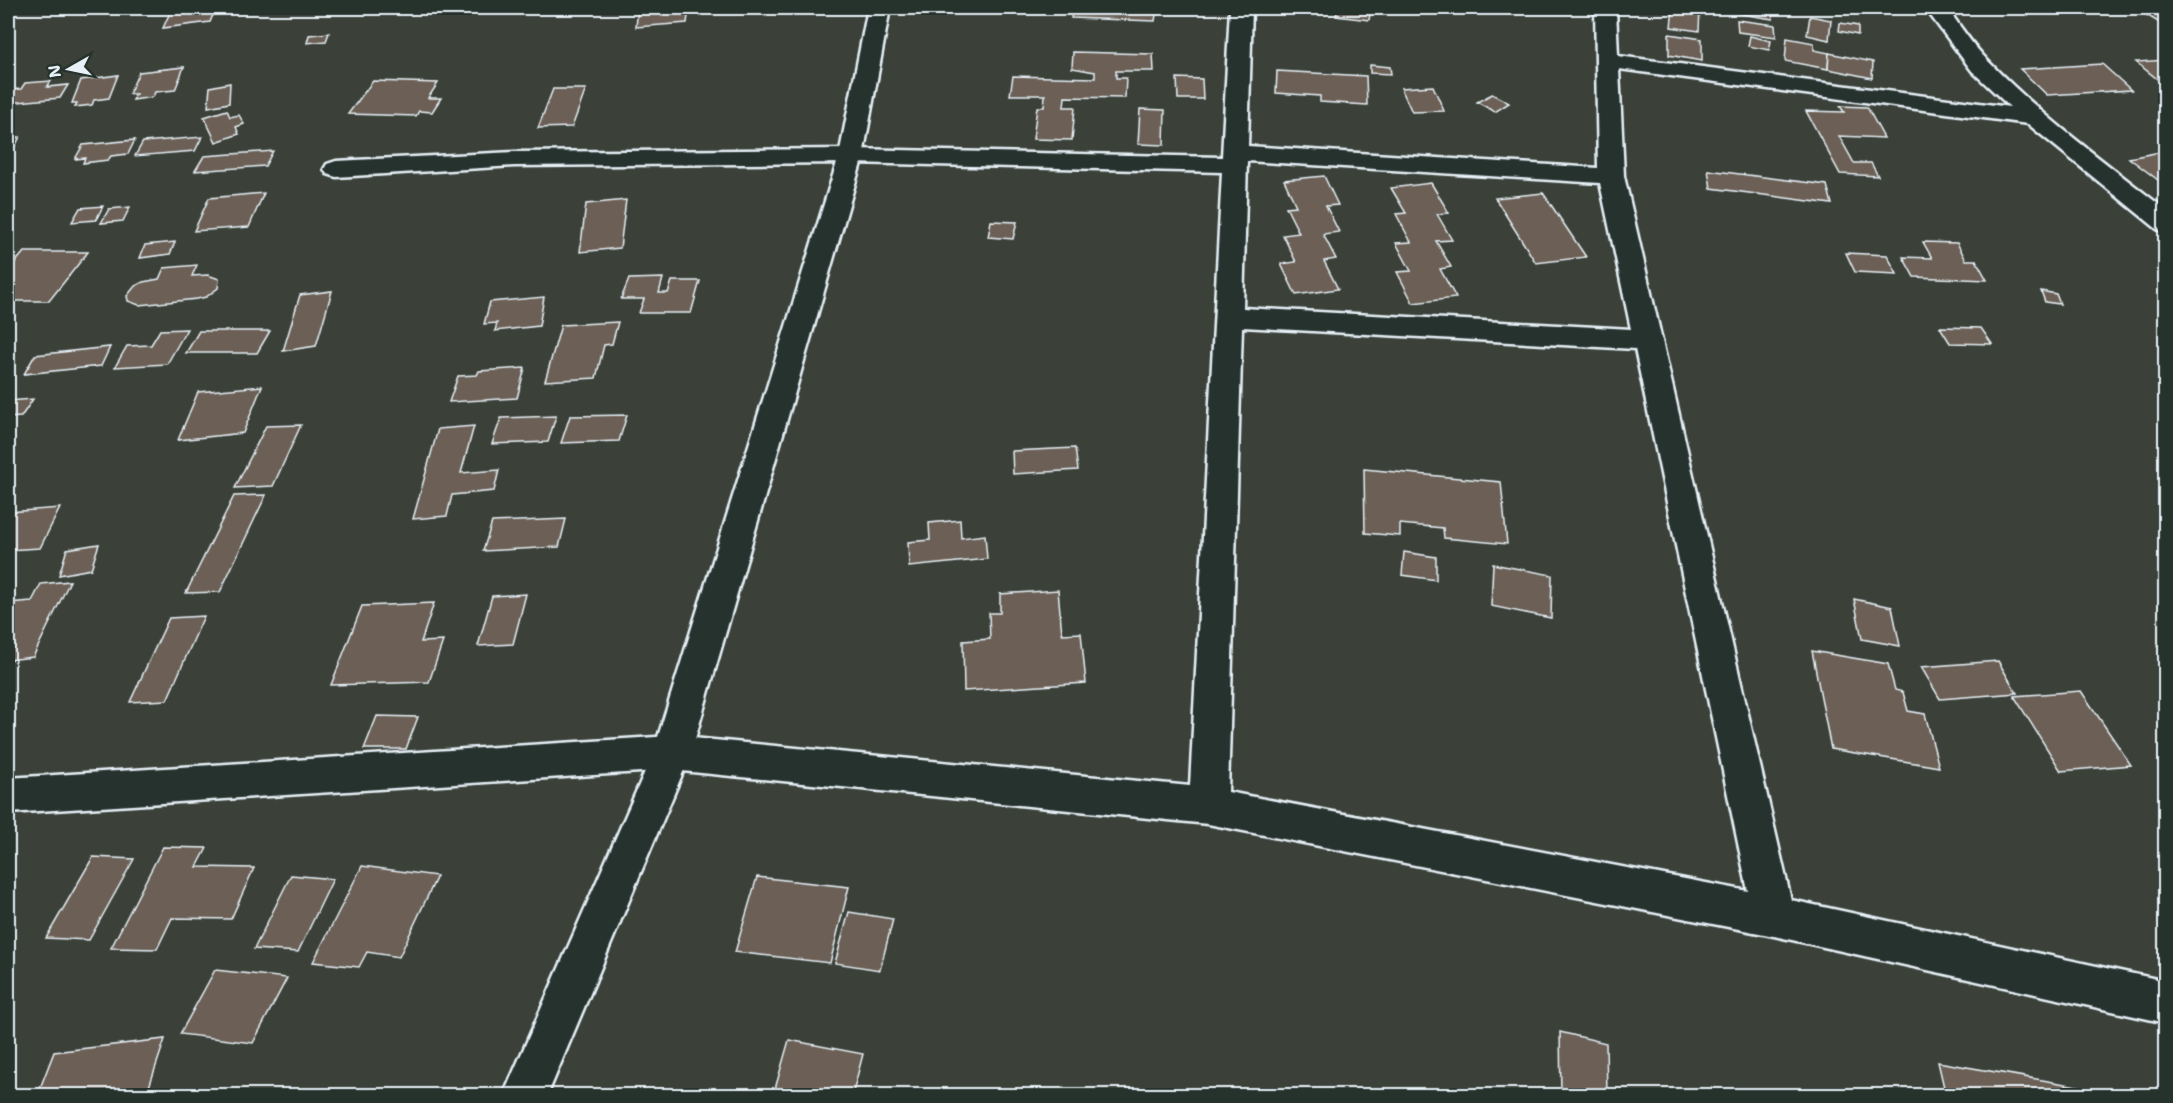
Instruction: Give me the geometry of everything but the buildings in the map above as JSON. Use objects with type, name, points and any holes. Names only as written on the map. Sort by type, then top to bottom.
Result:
[{"type":"street","points":[[525,1095],[672,753],[851,156],[879,8]]},
{"type":"street","points":[[1208,806],[1241,8]]},
{"type":"street","points":[[1605,8],[1611,176],[1774,916]]},
{"type":"street","points":[[1936,8],[1978,64],[2036,118],[2166,223]]},
{"type":"street","points":[[1607,61],[2036,118]]},
{"type":"street","points":[[336,169],[514,159],[851,156],[1235,159],[1611,176]]},
{"type":"street","points":[[1228,317],[1647,339]]},
{"type":"street","points":[[8,796],[672,753],[1208,806],[1774,916],[2166,1002]]}]
